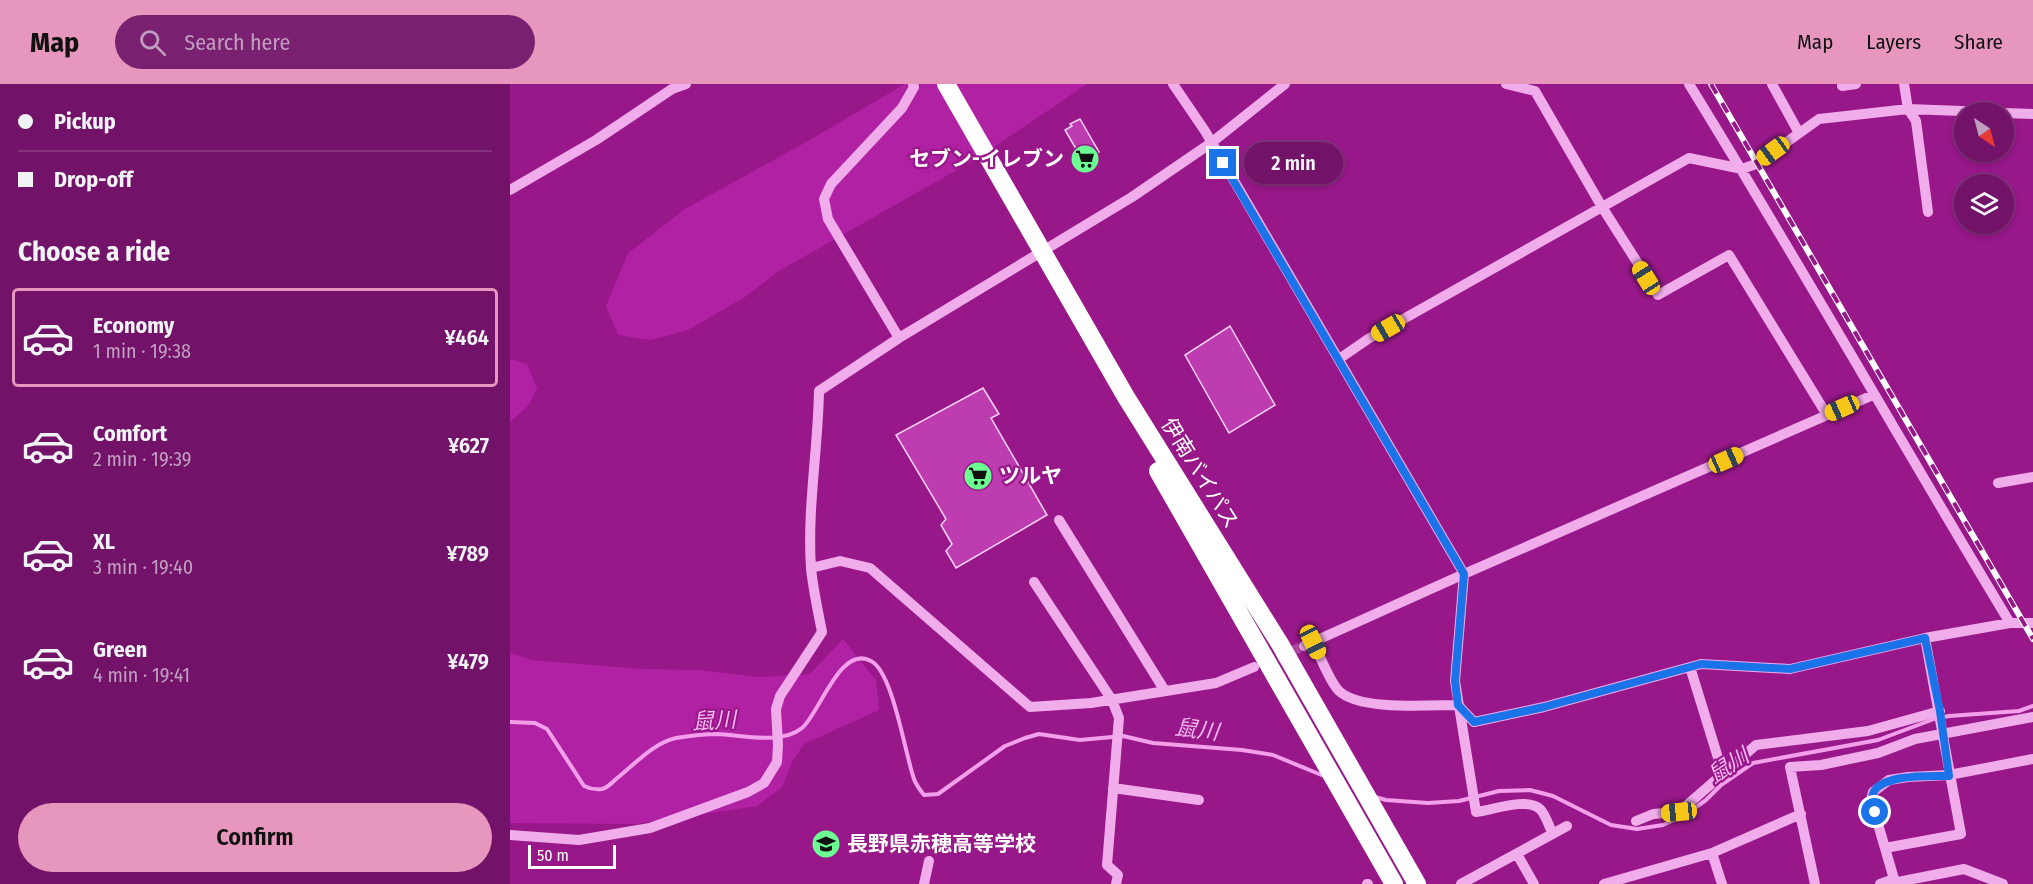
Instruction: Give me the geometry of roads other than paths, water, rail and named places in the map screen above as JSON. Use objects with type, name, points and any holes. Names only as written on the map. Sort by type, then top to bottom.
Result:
[{"type":"highway","name":"伊南バイパス","points":[[937,84],[961,118],[1354,818],[1394,884]]},
{"type":"highway","name":"伊南バイパス","points":[[946,84],[961,118]]},
{"type":"highway","name":"伊南バイパス","points":[[1038,254],[1280,644],[1417,884]]},
{"type":"street","points":[[510,190],[596,140],[672,89],[686,84]]},
{"type":"street","points":[[1173,84],[1211,143],[1464,574],[1455,681],[1476,812],[1499,807],[1533,805],[1542,811],[1553,834]]},
{"type":"street","points":[[510,835],[579,840],[650,828],[748,792],[764,783],[777,762],[776,709],[780,696],[822,632],[811,568],[812,506],[819,391],[899,338],[1132,197],[1211,143],[1285,84]]},
{"type":"street","points":[[1506,84],[1535,91],[1602,207],[1658,295],[1729,255],[1827,415]]},
{"type":"street","points":[[1689,84],[2010,623]]},
{"type":"street","points":[[1772,84],[1798,134]]},
{"type":"street","points":[[1842,84],[1842,86],[1856,84]]},
{"type":"street","points":[[1904,84],[1908,109],[1916,121],[1928,212]]},
{"type":"street","points":[[899,338],[828,219],[824,199],[831,184],[902,108],[915,85]]},
{"type":"street","points":[[1339,359],[1368,339],[1689,158],[1742,170],[1756,164],[1820,119],[1908,109],[1954,111]]},
{"type":"street","points":[[2014,113],[2033,114]]},
{"type":"street","points":[[1873,395],[1309,644],[1341,694],[1377,706],[1458,705],[1474,722],[1544,707],[1701,664],[1790,669],[1925,638],[2010,623],[2033,623]]},
{"type":"street","points":[[1998,483],[2033,477]]},
{"type":"street","points":[[1059,520],[1165,691]]},
{"type":"street","points":[[811,568],[840,561],[870,567],[1030,707],[1112,700],[1216,683],[1254,667]]},
{"type":"street","points":[[1034,582],[1112,700],[1119,718],[1107,865],[1118,875],[1116,884]]},
{"type":"street","points":[[1885,848],[1960,834],[1940,711],[1925,638]]},
{"type":"street","points":[[1690,667],[1723,774]]},
{"type":"street","points":[[1636,821],[1653,814],[1679,812],[1756,745],[1868,731],[1940,711]]},
{"type":"street","points":[[1815,884],[1790,767],[1821,765],[1878,753],[1943,731],[2033,717]]},
{"type":"street","points":[[1897,882],[1871,800],[1874,792],[1889,780],[1949,776],[2033,759]]},
{"type":"street","points":[[1113,788],[1199,800]]},
{"type":"street","points":[[1604,884],[1712,853],[1801,814]]},
{"type":"street","points":[[1461,884],[1567,826]]},
{"type":"street","points":[[1712,853],[1722,884]]},
{"type":"street","points":[[1516,854],[1533,884]]},
{"type":"street","points":[[924,884],[929,861]]},
{"type":"street","points":[[1880,884],[1964,869],[2003,884]]},
{"type":"waterway","name":"鼠川","points":[[510,722],[535,723],[547,729],[584,786],[602,789],[652,749],[676,738],[717,734],[772,738],[793,733],[809,720],[840,671],[850,662],[860,658],[871,661],[879,668],[886,681],[910,767],[924,795],[938,794],[1005,746],[1039,734],[1080,740],[1123,736],[1153,743],[1242,750],[1273,755],[1324,776]]},
{"type":"waterway","name":"鼠川","points":[[1375,797],[1428,803],[1459,801],[1499,791],[1530,790],[1553,796],[1611,825],[1637,829],[1663,825],[1685,815],[1706,800],[1721,785],[1753,763],[1878,740],[1934,719],[2019,711],[2033,706]]},
{"type":"tunnel","points":[[1263,663],[1304,646]]},
{"type":"railway","points":[[1711,84],[2033,639]]},
{"type":"place","name":"セブン-イレブン","points":[[1085,159]]},
{"type":"place","name":"ツルヤ","points":[[978,476]]},
{"type":"place","name":"長野県赤穂高等学校","points":[[826,844]]}]
